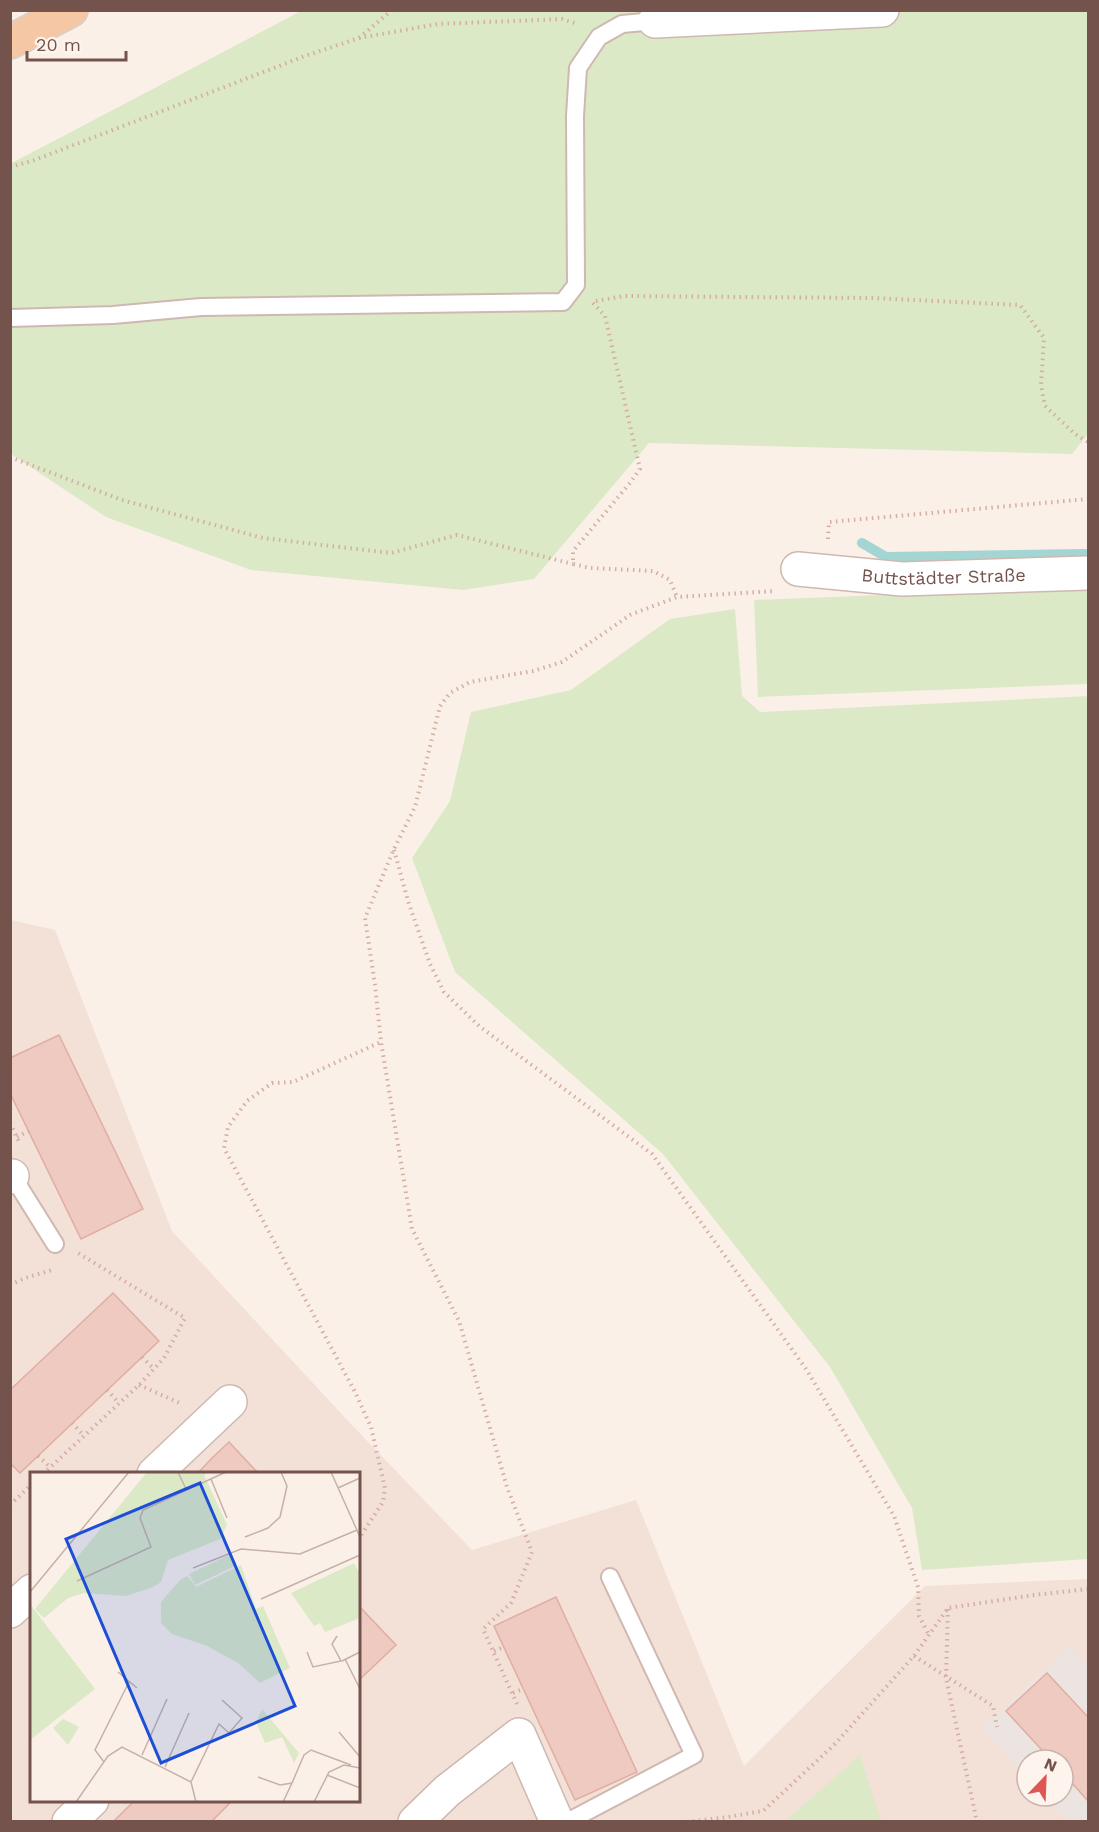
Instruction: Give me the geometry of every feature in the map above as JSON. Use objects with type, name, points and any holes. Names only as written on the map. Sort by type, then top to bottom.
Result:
[{"type":"main road","points":[[10,42],[71,10]]},
{"type":"street","points":[[655,21],[882,10]]},
{"type":"street","name":"Buttstädter Straße","points":[[813,570],[902,579],[1089,573]]},
{"type":"street","points":[[155,1472],[222,1410]]},
{"type":"street","points":[[10,1611],[30,1593]]},
{"type":"street","points":[[415,1821],[447,1791],[519,1735],[557,1821]]},
{"type":"street","points":[[69,1821],[90,1802]]},
{"type":"lane","points":[[10,318],[113,315],[201,307],[563,302],[576,285],[575,116],[578,68],[598,37],[622,24],[655,21]]},
{"type":"lane","points":[[14,1168],[55,1244]]},
{"type":"lane","points":[[567,1821],[694,1755],[610,1577]]},
{"type":"path","points":[[359,38],[392,10]]},
{"type":"path","points":[[10,167],[32,161],[305,56],[359,38],[438,24],[562,19],[585,27],[598,37]]},
{"type":"path","points":[[573,564],[573,551],[640,469],[605,316],[592,302],[636,296],[872,298],[1020,305],[1044,338],[1041,385],[1045,406],[1076,434],[1089,442]]},
{"type":"path","points":[[10,457],[122,500],[263,538],[391,553],[457,535],[590,568],[653,571],[670,580],[677,597]]},
{"type":"path","points":[[521,1712],[483,1629],[511,1603],[532,1552],[507,1487],[459,1321],[412,1229],[381,1041],[364,918],[415,807],[440,706],[450,693],[470,682],[533,671],[562,662],[630,615],[677,597],[785,591],[813,570],[829,522],[1089,499]]},
{"type":"path","points":[[394,849],[408,901],[430,964],[444,992],[479,1026],[652,1154],[806,1370],[894,1516],[918,1587],[919,1616],[929,1635]]},
{"type":"path","points":[[360,1537],[383,1502],[385,1488],[371,1427],[355,1392],[224,1148],[228,1127],[247,1101],[272,1083],[293,1082],[381,1041]]},
{"type":"path","points":[[10,1123],[17,1137],[14,1168]]},
{"type":"path","points":[[17,1137],[29,1131]]},
{"type":"path","points":[[44,1472],[154,1369],[164,1358],[185,1318],[75,1251]]},
{"type":"path","points":[[75,1263],[82,1255]]},
{"type":"path","points":[[10,1285],[55,1269]]},
{"type":"path","points":[[142,1357],[154,1369]]},
{"type":"path","points":[[139,1385],[222,1410]]},
{"type":"path","points":[[107,1390],[119,1403]]},
{"type":"path","points":[[72,1423],[84,1436]]},
{"type":"path","points":[[38,1456],[50,1467]]},
{"type":"path","points":[[10,1504],[30,1486]]},
{"type":"path","points":[[687,1821],[763,1811],[834,1745],[914,1656],[948,1608],[1089,1589]]},
{"type":"path","points":[[948,1608],[946,1677],[977,1821]]},
{"type":"path","points":[[494,1651],[504,1647]]},
{"type":"path","points":[[914,1656],[993,1706],[997,1727]]},
{"type":"path","points":[[513,1694],[523,1689]]},
{"type":"shaded area","points":[[11,920],[55,930],[172,1231],[349,1422],[472,1550],[636,1500],[744,1766],[925,1586],[1088,1579],[1088,1821],[11,1822]]},
{"type":"shaded area","points":[[1069,1646],[1088,1667],[1088,1821],[1068,1821],[1056,1808],[1075,1808],[1075,1748],[1015,1748],[1015,1764],[982,1728]]},
{"type":"green space","points":[[301,11],[1088,11],[1088,434],[1072,454],[649,443],[534,579],[463,590],[251,570],[106,517],[11,454],[10,164]]},
{"type":"green space","points":[[1088,587],[1088,684],[758,697],[754,600]]},
{"type":"green space","points":[[735,609],[742,696],[760,712],[1088,696],[1088,1559],[922,1570],[912,1508],[830,1367],[663,1154],[455,972],[412,858],[450,801],[471,712],[571,690],[670,619]]},
{"type":"green space","points":[[860,1755],[881,1821],[786,1821]]},
{"type":"building","points":[[59,1035],[143,1209],[81,1239],[10,1093],[10,1058]]},
{"type":"building","points":[[113,1293],[159,1341],[20,1473],[10,1463],[10,1390]]},
{"type":"building","points":[[229,1442],[257,1472],[199,1472]]},
{"type":"building","points":[[556,1597],[637,1772],[575,1800],[494,1626]]},
{"type":"building","points":[[360,1607],[396,1645],[360,1679]]},
{"type":"building","points":[[1047,1673],[1088,1717],[1088,1801],[1075,1786],[1075,1748],[1040,1748],[1006,1711]]},
{"type":"building","points":[[133,1802],[231,1802],[211,1822],[113,1822]]},
{"type":"waterway","points":[[862,543],[886,557],[1085,554]]}]
